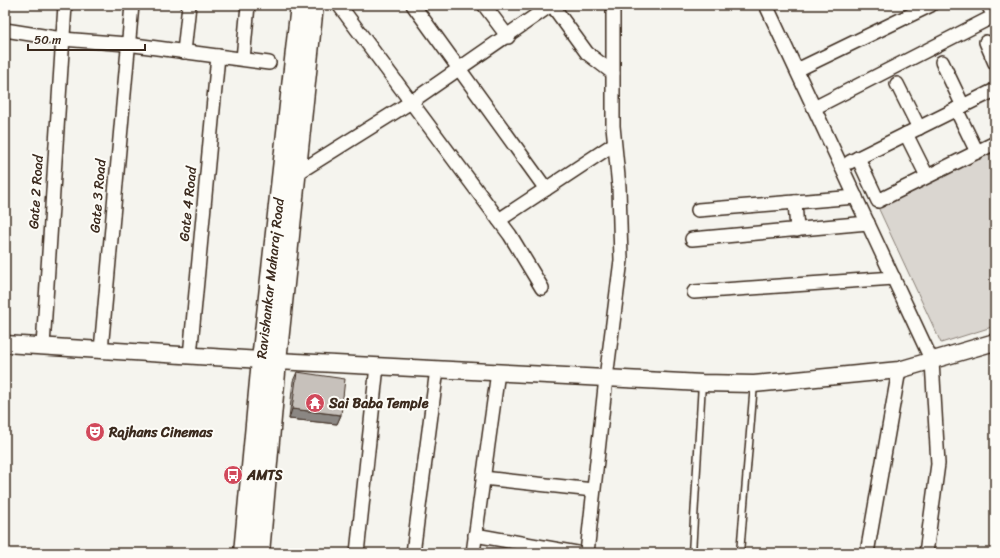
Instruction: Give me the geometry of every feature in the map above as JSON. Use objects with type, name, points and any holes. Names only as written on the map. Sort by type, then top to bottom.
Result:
[{"type":"main road","name":"Ravishankar Maharaj Road","points":[[260,553],[269,361],[300,5]]},
{"type":"main road","name":"Ravishankar Maharaj Road","points":[[243,553],[296,174],[314,5]]},
{"type":"street","name":"Gate 2 Road","points":[[43,346],[65,5]]},
{"type":"street","name":"Gate 3 Road","points":[[101,350],[127,44],[132,5]]},
{"type":"street","points":[[184,52],[188,5]]},
{"type":"street","points":[[243,59],[248,5]]},
{"type":"street","points":[[339,5],[499,220],[542,288]]},
{"type":"street","points":[[413,5],[546,189]]},
{"type":"street","points":[[484,5],[508,36]]},
{"type":"street","points":[[296,174],[411,102],[552,5],[587,53],[613,73]]},
{"type":"street","points":[[587,553],[593,490],[621,260],[619,187],[614,144],[612,5]]},
{"type":"street","points":[[766,5],[932,361],[938,464],[926,553]]},
{"type":"street","points":[[797,70],[931,5]]},
{"type":"street","points":[[814,108],[994,16],[988,5]]},
{"type":"street","points":[[5,30],[62,39],[127,44],[270,63]]},
{"type":"street","points":[[986,42],[995,63]]},
{"type":"street","name":"Gate 4 Road","points":[[190,356],[218,56]]},
{"type":"street","points":[[942,62],[977,152]]},
{"type":"street","points":[[897,84],[919,128]]},
{"type":"street","points":[[841,166],[995,90]]},
{"type":"street","points":[[906,134],[927,176]]},
{"type":"street","points":[[858,158],[878,201],[995,143]]},
{"type":"street","points":[[499,220],[614,144]]},
{"type":"street","points":[[698,210],[856,197]]},
{"type":"street","points":[[795,202],[797,230]]},
{"type":"street","points":[[692,239],[868,224]]},
{"type":"street","points":[[694,292],[894,278]]},
{"type":"street","points":[[5,344],[269,361],[702,383],[754,384],[899,370],[995,342]]},
{"type":"street","points":[[358,553],[377,366]]},
{"type":"street","points":[[413,553],[437,369]]},
{"type":"street","points":[[867,553],[899,370]]},
{"type":"street","points":[[473,553],[498,372]]},
{"type":"street","points":[[483,478],[593,490]]},
{"type":"street","points":[[475,535],[576,553]]},
{"type":"lane","points":[[692,553],[702,383]]},
{"type":"lane","points":[[740,553],[754,384]]},
{"type":"shaded area","points":[[995,150],[995,326],[941,343],[877,205]]},
{"type":"building","name":"Sai Baba Temple","points":[[297,372],[345,379],[341,415],[292,409]]},
{"type":"place","name":"Sai Baba Temple","points":[[315,403]]},
{"type":"place","name":"Rajhans Cinemas","points":[[95,432]]},
{"type":"place","name":"AMTS","points":[[233,475]]}]
